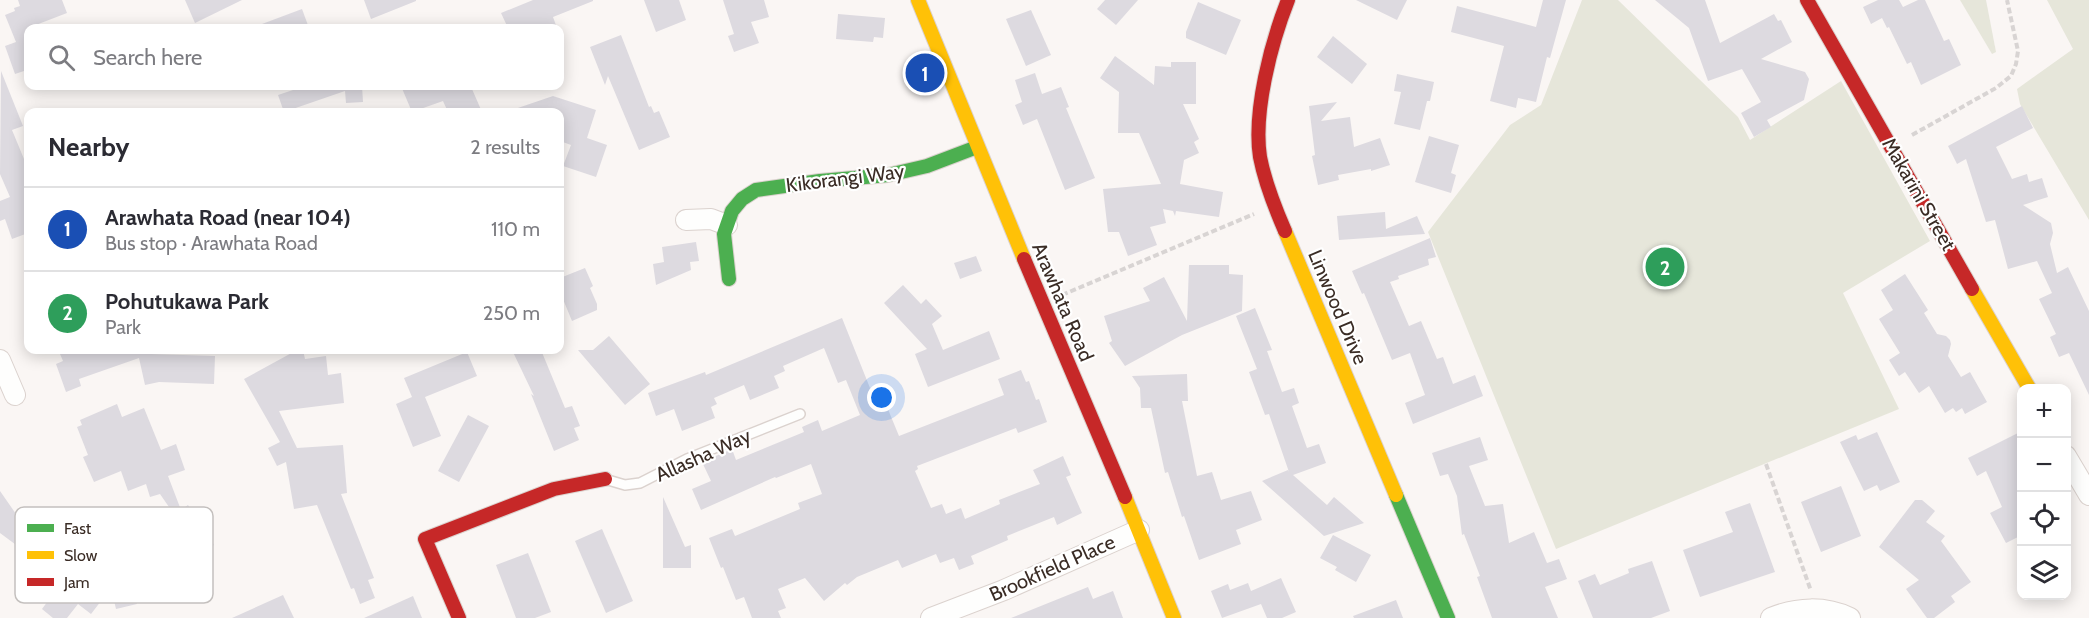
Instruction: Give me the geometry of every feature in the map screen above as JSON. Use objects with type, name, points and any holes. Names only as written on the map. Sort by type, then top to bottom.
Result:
[{"type":"street","name":"Arawhata Road","points":[[918,0],[1174,618]]},
{"type":"street","name":"Linwood Drive","points":[[1288,0],[1269,63],[1258,126],[1260,155],[1274,205],[1448,618]]},
{"type":"street","name":"Makarini Street","points":[[1807,0],[2027,384]]},
{"type":"street","name":"Kikorangi Way","points":[[729,279],[724,234],[732,211],[742,199],[756,190],[888,175],[927,166],[977,147]]},
{"type":"street","points":[[686,220],[711,219],[727,225]]},
{"type":"street","points":[[0,360],[15,395]]},
{"type":"street","points":[[2071,463],[2089,495]]},
{"type":"street","points":[[459,618],[425,539],[554,489],[605,479]]},
{"type":"street","name":"Brookfield Place","points":[[931,618],[1004,590],[1139,530]]},
{"type":"street","points":[[1771,618],[1782,614],[1817,609],[1832,611],[1850,618]]},
{"type":"lane","name":"Allasha Way","points":[[605,479],[620,485],[640,483],[687,459],[800,414]]},
{"type":"path","points":[[1892,147],[1996,88],[2011,76],[2018,51],[2007,0]]},
{"type":"path","points":[[1042,304],[1274,205]]},
{"type":"path","points":[[1766,464],[1817,609]]},
{"type":"shaded area","points":[[1582,0],[1618,0],[1738,117],[1750,140],[1841,81],[1930,241],[1843,293],[1899,409],[1556,549],[1428,232],[1510,125],[1541,105]]},
{"type":"shaded area","points":[[1960,0],[1986,0],[1996,52],[1992,54]]},
{"type":"shaded area","points":[[2047,0],[2089,0],[2089,220],[2020,104],[2017,89],[2073,49]]},
{"type":"building","points":[[18,0],[62,0],[67,13],[38,24],[24,24],[24,71],[15,74],[5,46],[16,42],[5,15],[20,6]]},
{"type":"building","points":[[185,0],[242,0],[195,23]]},
{"type":"building","points":[[364,0],[416,0],[416,1],[371,19]]},
{"type":"building","points":[[533,0],[593,0],[553,17],[556,24],[506,24],[501,13]]},
{"type":"building","points":[[644,0],[679,0],[686,20],[656,32]]},
{"type":"building","points":[[723,0],[764,0],[769,17],[751,22],[759,43],[734,52],[728,36],[734,34]]},
{"type":"building","points":[[1105,0],[1138,0],[1116,25],[1097,9]]},
{"type":"building","points":[[1356,0],[1407,0],[1397,20]]},
{"type":"building","points":[[1543,0],[1566,0],[1550,58],[1547,57],[1536,102],[1518,98],[1516,108],[1490,101],[1504,46],[1451,32],[1457,6],[1536,27]]},
{"type":"building","points":[[1655,0],[1705,0],[1720,43],[1774,14],[1778,21],[1781,20],[1792,42],[1761,59],[1805,72],[1809,79],[1804,100],[1767,120],[1771,127],[1754,137],[1741,113],[1761,102],[1742,69],[1708,81],[1689,28]]},
{"type":"building","points":[[1878,0],[1899,0],[1903,7],[1918,0],[1925,0],[1944,41],[1949,39],[1961,65],[1921,85],[1911,62],[1907,64],[1889,27],[1887,28],[1882,18],[1871,24],[1863,7]]},
{"type":"building","points":[[1198,2],[1241,20],[1226,55],[1186,38],[1186,32]]},
{"type":"building","points":[[302,9],[308,24],[262,24]]},
{"type":"building","points":[[1031,10],[1051,55],[1026,66],[1006,19]]},
{"type":"building","points":[[838,14],[885,18],[883,38],[874,37],[873,42],[836,39]]},
{"type":"building","points":[[621,35],[649,107],[651,106],[654,113],[659,111],[670,137],[639,150],[608,76],[605,85],[590,47]]},
{"type":"building","points":[[1333,36],[1367,64],[1352,84],[1317,57]]},
{"type":"building","points":[[1115,56],[1154,85],[1155,66],[1171,67],[1171,62],[1196,62],[1196,104],[1183,104],[1199,139],[1194,142],[1199,153],[1184,160],[1180,184],[1223,192],[1219,217],[1176,211],[1175,216],[1173,211],[1163,209],[1166,223],[1150,227],[1157,245],[1128,256],[1119,232],[1108,232],[1103,189],[1161,184],[1139,133],[1118,133],[1119,92],[1100,78]]},
{"type":"building","points":[[1,71],[23,126],[12,130],[24,159],[24,234],[12,239],[5,219],[0,221],[0,201],[10,197],[0,174]]},
{"type":"building","points":[[1035,73],[1042,94],[1061,87],[1069,107],[1066,108],[1095,178],[1065,190],[1037,119],[1023,125],[1015,105],[1022,102],[1015,80]]},
{"type":"building","points":[[1397,74],[1434,82],[1420,130],[1394,124],[1401,92],[1394,91]]},
{"type":"building","points":[[293,90],[362,90],[363,102],[346,103],[345,91],[296,108],[283,108],[278,95]]},
{"type":"building","points":[[403,90],[472,90],[480,108],[446,108],[443,101],[423,108],[410,108]]},
{"type":"building","points":[[553,96],[596,110],[587,138],[607,145],[596,177],[564,166],[571,145],[564,142],[564,108],[518,108]]},
{"type":"building","points":[[1337,102],[1321,121],[1350,117],[1354,147],[1380,138],[1390,165],[1371,171],[1371,169],[1338,175],[1339,180],[1318,185],[1312,156],[1315,155],[1309,106]]},
{"type":"building","points":[[2022,106],[2033,128],[1996,147],[2012,179],[2027,174],[2029,182],[2042,178],[2048,197],[2023,205],[2051,223],[2053,233],[2050,244],[2057,273],[2068,267],[2089,311],[2089,395],[2069,353],[2059,357],[2050,337],[2056,334],[2039,299],[2052,293],[2037,261],[2008,269],[1995,220],[1986,222],[1966,159],[1957,164],[1948,146]]},
{"type":"building","points":[[1429,136],[1459,145],[1451,173],[1456,175],[1451,193],[1415,182]]},
{"type":"building","points":[[1385,212],[1386,229],[1417,216],[1425,234],[1339,240],[1337,216]]},
{"type":"building","points":[[1430,238],[1436,257],[1428,259],[1429,265],[1398,276],[1399,279],[1390,282],[1409,326],[1421,321],[1437,359],[1443,357],[1453,384],[1475,375],[1483,396],[1413,424],[1405,403],[1425,395],[1410,353],[1392,360],[1364,293],[1362,294],[1352,271]]},
{"type":"building","points":[[696,242],[699,261],[690,262],[691,270],[656,285],[653,264],[664,262],[662,247]]},
{"type":"building","points":[[976,256],[982,271],[960,279],[954,263]]},
{"type":"building","points":[[1189,265],[1229,265],[1229,274],[1243,275],[1242,311],[1182,335],[1125,366],[1109,343],[1112,341],[1104,316],[1150,301],[1143,288],[1164,277],[1187,321]]},
{"type":"building","points":[[585,268],[593,286],[590,288],[597,304],[597,310],[572,321],[564,302],[564,276]]},
{"type":"building","points":[[1905,274],[1928,310],[1924,313],[1937,334],[1946,336],[1950,340],[1948,356],[1961,377],[1970,372],[1987,402],[1965,414],[1962,408],[1956,412],[1953,408],[1945,413],[1929,386],[1919,393],[1905,372],[1899,376],[1889,360],[1900,353],[1879,319],[1893,310],[1881,290]]},
{"type":"building","points":[[903,285],[921,304],[926,299],[942,316],[932,324],[943,350],[989,331],[1000,359],[928,387],[915,354],[927,349],[884,303]]},
{"type":"building","points":[[1255,308],[1272,350],[1267,351],[1282,392],[1294,388],[1299,403],[1292,406],[1307,448],[1319,444],[1326,463],[1293,475],[1327,505],[1334,497],[1364,523],[1324,536],[1262,481],[1288,470],[1289,472],[1269,414],[1265,415],[1249,372],[1257,369],[1236,316]]},
{"type":"building","points":[[842,318],[870,388],[878,385],[899,436],[1004,395],[998,379],[1021,370],[1026,382],[1029,381],[1036,400],[1039,399],[1047,422],[1018,433],[1016,428],[917,466],[918,469],[915,471],[931,508],[942,504],[946,514],[961,508],[965,519],[1000,504],[999,500],[1040,484],[1033,470],[1063,456],[1071,475],[1066,477],[1082,513],[1057,525],[1054,517],[1007,536],[1008,540],[971,556],[974,564],[959,570],[954,558],[940,563],[936,554],[902,568],[898,560],[857,577],[847,585],[845,583],[824,601],[805,578],[778,589],[786,608],[778,611],[781,618],[752,618],[744,597],[736,600],[709,538],[732,529],[735,536],[800,509],[798,503],[822,494],[811,464],[775,477],[701,510],[692,489],[711,481],[702,462],[732,449],[736,460],[804,432],[802,427],[818,420],[822,431],[860,415],[846,380],[838,383],[824,348],[783,366],[785,371],[774,376],[779,388],[750,400],[744,385],[714,398],[717,404],[711,407],[715,418],[682,431],[674,409],[656,416],[648,393],[705,372],[706,375]]},
{"type":"building","points":[[609,336],[650,384],[625,405],[578,350],[593,350]]},
{"type":"building","points":[[60,354],[215,356],[214,384],[159,382],[145,385],[139,358],[79,379],[81,386],[66,392],[56,364],[63,361]]},
{"type":"building","points":[[290,354],[304,354],[305,359],[326,356],[328,375],[341,373],[344,403],[279,411],[297,448],[343,445],[347,493],[341,494],[374,578],[368,580],[375,598],[360,604],[354,588],[351,589],[317,505],[294,509],[286,462],[277,466],[268,448],[280,442],[244,379]]},
{"type":"building","points":[[462,354],[468,354],[477,376],[425,397],[441,436],[413,447],[396,404],[412,397],[404,378]]},
{"type":"building","points":[[514,354],[543,354],[565,408],[572,406],[580,426],[574,428],[579,440],[554,451],[531,394],[534,396]]},
{"type":"building","points":[[1187,374],[1188,401],[1182,401],[1197,476],[1212,472],[1221,500],[1251,491],[1262,520],[1236,530],[1241,544],[1199,560],[1168,472],[1165,473],[1151,408],[1141,408],[1140,388],[1132,376]]},
{"type":"building","points":[[117,404],[122,417],[144,408],[161,450],[176,444],[185,470],[168,476],[180,507],[169,507],[160,494],[150,497],[146,484],[128,491],[121,471],[94,482],[83,457],[88,455],[77,427],[82,425],[80,420]]},
{"type":"building","points":[[468,415],[489,426],[459,482],[438,471]]},
{"type":"building","points":[[1877,432],[1900,482],[1880,491],[1877,485],[1864,491],[1840,442],[1856,435],[1858,440]]},
{"type":"building","points":[[2017,434],[2017,538],[2006,543],[1990,513],[2002,507],[1986,471],[1977,476],[1968,458]]},
{"type":"building","points":[[1480,437],[1488,460],[1469,466],[1485,506],[1503,504],[1509,543],[1534,532],[1547,563],[1559,559],[1567,579],[1545,587],[1558,618],[1492,618],[1477,577],[1480,576],[1464,534],[1462,535],[1457,496],[1448,474],[1440,476],[1432,453]]},
{"type":"building","points":[[1841,486],[1861,536],[1821,552],[1801,502]]},
{"type":"building","points":[[0,491],[15,513],[15,544],[0,533]]},
{"type":"building","points":[[663,497],[685,547],[691,545],[691,568],[663,568]]},
{"type":"building","points":[[1915,500],[1922,500],[1935,511],[1926,522],[1945,536],[1941,541],[1971,582],[1951,596],[1955,602],[1934,618],[1927,618],[1906,589],[1919,580],[1879,547]]},
{"type":"building","points":[[1750,503],[1775,572],[1700,597],[1683,550],[1733,532],[1725,512]]},
{"type":"building","points":[[602,529],[633,601],[606,613],[575,541]]},
{"type":"building","points":[[1333,535],[1371,555],[1356,582],[1335,570],[1337,567],[1320,558]]},
{"type":"building","points":[[528,553],[551,612],[535,618],[516,618],[496,565]]},
{"type":"building","points":[[1652,561],[1670,611],[1651,618],[1593,618],[1578,581],[1595,574],[1600,585],[1629,573],[1628,569]]},
{"type":"building","points":[[1281,578],[1296,612],[1282,618],[1267,618],[1261,604],[1222,618],[1211,591],[1228,584],[1230,590],[1248,583],[1251,591]]},
{"type":"building","points":[[1088,587],[1093,599],[1113,591],[1123,618],[1011,618]]},
{"type":"building","points":[[283,595],[294,618],[232,618]]},
{"type":"building","points":[[413,596],[422,618],[364,618]]},
{"type":"building","points":[[1396,600],[1403,618],[1354,618],[1353,616]]},
{"type":"building","points":[[46,603],[99,603],[91,614],[78,604],[67,618],[53,618],[42,609]]},
{"type":"building","points":[[115,603],[137,603],[137,604],[116,609]]},
{"type":"traffic: fast","points":[[729,279],[724,234],[732,211],[742,199],[756,190],[888,175],[927,166],[977,147]]},
{"type":"traffic: fast","points":[[1396,495],[1448,618]]},
{"type":"traffic: slow","points":[[918,0],[1024,259]]},
{"type":"traffic: slow","points":[[1285,231],[1396,495]]},
{"type":"traffic: slow","points":[[1972,289],[2027,384]]},
{"type":"traffic: slow","points":[[1125,497],[1174,618]]},
{"type":"traffic: jam","points":[[1285,231],[1265,176],[1258,139],[1265,78],[1275,36],[1288,0]]},
{"type":"traffic: jam","points":[[1807,0],[1972,289]]},
{"type":"traffic: jam","points":[[1024,259],[1125,497]]},
{"type":"traffic: jam","points":[[459,618],[425,539],[554,489],[605,479]]},
{"type":"place","name":"Arawhata Road (near 104)","points":[[925,73]]},
{"type":"place","name":"Pohutukawa Park","points":[[1665,267]]}]
